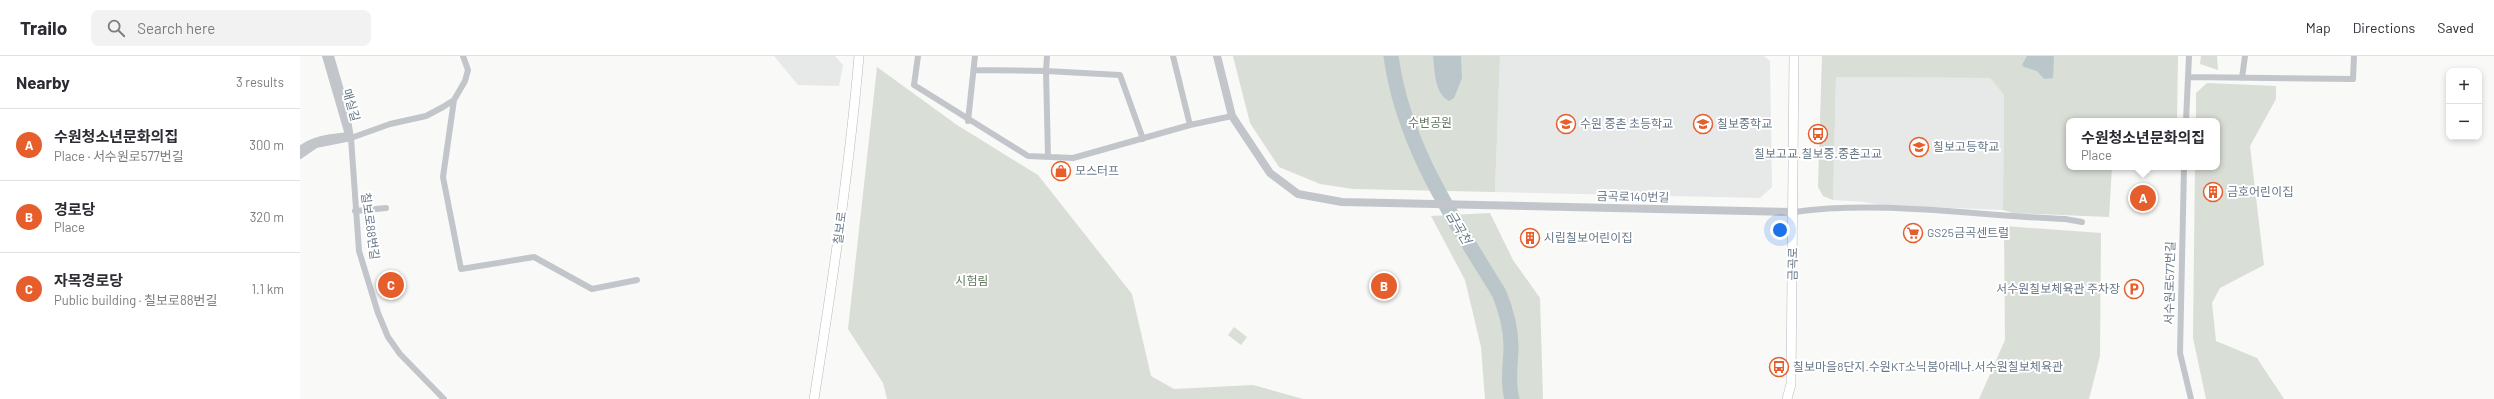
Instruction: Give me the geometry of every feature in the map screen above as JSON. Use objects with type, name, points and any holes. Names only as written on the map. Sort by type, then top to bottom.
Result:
[{"type":"main road","name":"칠보로","points":[[814,399],[836,261],[853,129],[859,56]]},
{"type":"main road","name":"금곡로","points":[[1787,399],[1791,384],[1794,212],[1794,56]]},
{"type":"street","name":"매실길","points":[[300,149],[309,142],[348,134],[326,56]]},
{"type":"street","name":"칠보로88번길","points":[[331,56],[346,107],[351,138],[359,251],[378,313],[388,337],[400,354],[444,399]]},
{"type":"street","points":[[463,56],[468,70],[465,81],[454,100],[443,177],[461,269],[534,257],[592,289],[637,280]]},
{"type":"street","points":[[918,56],[914,85],[968,121],[1028,156],[1073,158],[1190,125],[1232,116],[1217,56]]},
{"type":"street","points":[[968,121],[974,70],[974,56]]},
{"type":"street","points":[[1047,56],[1048,157]]},
{"type":"street","points":[[1173,56],[1190,125]]},
{"type":"street","points":[[2186,118],[2189,56]]},
{"type":"street","points":[[2242,78],[2245,56]]},
{"type":"street","points":[[2188,76],[2353,79],[2354,56]]},
{"type":"street","points":[[974,70],[1046,71],[1120,75],[1143,139]]},
{"type":"street","points":[[300,156],[316,146],[351,138],[390,124],[426,116],[454,100]]},
{"type":"street","name":"금곡로140번길","points":[[1232,116],[1270,173],[1298,194],[1342,202],[1472,203],[1602,209],[1794,212]]},
{"type":"street","name":"서수원로577번길","points":[[2184,170],[2180,353],[2191,399]]},
{"type":"street","points":[[1794,212],[1831,207],[1932,210],[1988,213],[2082,222]]},
{"type":"street","points":[[355,211],[386,208]]},
{"type":"shaded area","points":[[774,56],[835,56],[843,65],[839,86],[798,85]]},
{"type":"shaded area","points":[[1433,56],[1461,56],[1462,78],[1454,98],[1449,101],[1440,93],[1436,81]]},
{"type":"shaded area","points":[[1500,56],[1764,56],[1770,61],[1772,187],[1760,198],[1495,192]]},
{"type":"shaded area","points":[[2027,56],[2054,56],[2053,78],[2044,79],[2037,71],[2024,67],[2022,65]]},
{"type":"shaded area","name":"칠보고등학교","points":[[1836,77],[1990,78],[2004,95],[2003,210],[1879,205],[1864,202],[1833,200]]},
{"type":"green space","name":"수변공원","points":[[1233,56],[1500,56],[1495,192],[1353,189],[1320,184],[1279,167],[1250,123]]},
{"type":"green space","points":[[1822,56],[2178,56],[2177,118],[2066,118],[2066,170],[2112,170],[2109,217],[2013,213],[2003,210],[2004,95],[1990,78],[1836,77],[1833,200],[1823,196],[1818,187]]},
{"type":"green space","points":[[2201,56],[2217,56],[2218,70],[2200,64]]},
{"type":"green space","name":"시험림","points":[[877,67],[957,125],[1038,175],[1132,294],[1151,376],[1174,389],[1253,385],[1303,399],[887,399],[883,383],[848,329]]},
{"type":"green space","points":[[2207,83],[2276,86],[2276,99],[2250,146],[2264,265],[2220,288],[2212,303],[2216,341],[2257,358],[2284,399],[2206,399],[2193,338],[2195,170],[2220,170],[2220,118],[2196,118],[2196,93]]},
{"type":"green space","points":[[1490,213],[1513,260],[1540,298],[1543,399],[1485,399],[1481,347],[1465,280],[1431,216]]},
{"type":"green space","points":[[2004,226],[2101,233],[2100,356],[2089,399],[1979,399],[2005,340]]},
{"type":"green space","points":[[1234,327],[1247,337],[1241,345],[1228,335]]},
{"type":"waterway","name":"금곡천","points":[[1391,56],[1397,89],[1406,120],[1418,150],[1432,180],[1464,237],[1499,293],[1504,306],[1508,319],[1511,340],[1509,380],[1512,399]]},
{"type":"place","name":"수원 중촌 초등학교","points":[[1566,124]]},
{"type":"place","name":"칠보중학교","points":[[1703,124]]},
{"type":"place","name":"칠보고교.칠보중.중촌고교","points":[[1818,134]]},
{"type":"place","name":"칠보고등학교","points":[[1919,147]]},
{"type":"place","name":"모스터프","points":[[1061,171]]},
{"type":"place","name":"금호어린이집","points":[[2213,192]]},
{"type":"place","name":"수원청소년문화의집","points":[[2143,198]]},
{"type":"place","name":"GS25금곡센트럴","points":[[1913,233]]},
{"type":"place","name":"시립칠보어린이집","points":[[1530,238]]},
{"type":"place","name":"자목경로당","points":[[391,285]]},
{"type":"place","name":"경로당","points":[[1384,286]]},
{"type":"place","name":"서수원칠보체육관 주차장","points":[[2134,289]]},
{"type":"place","name":"칠보마을8단지.수원KT소닉붐아레나.서수원칠보체육관","points":[[1779,367]]}]
